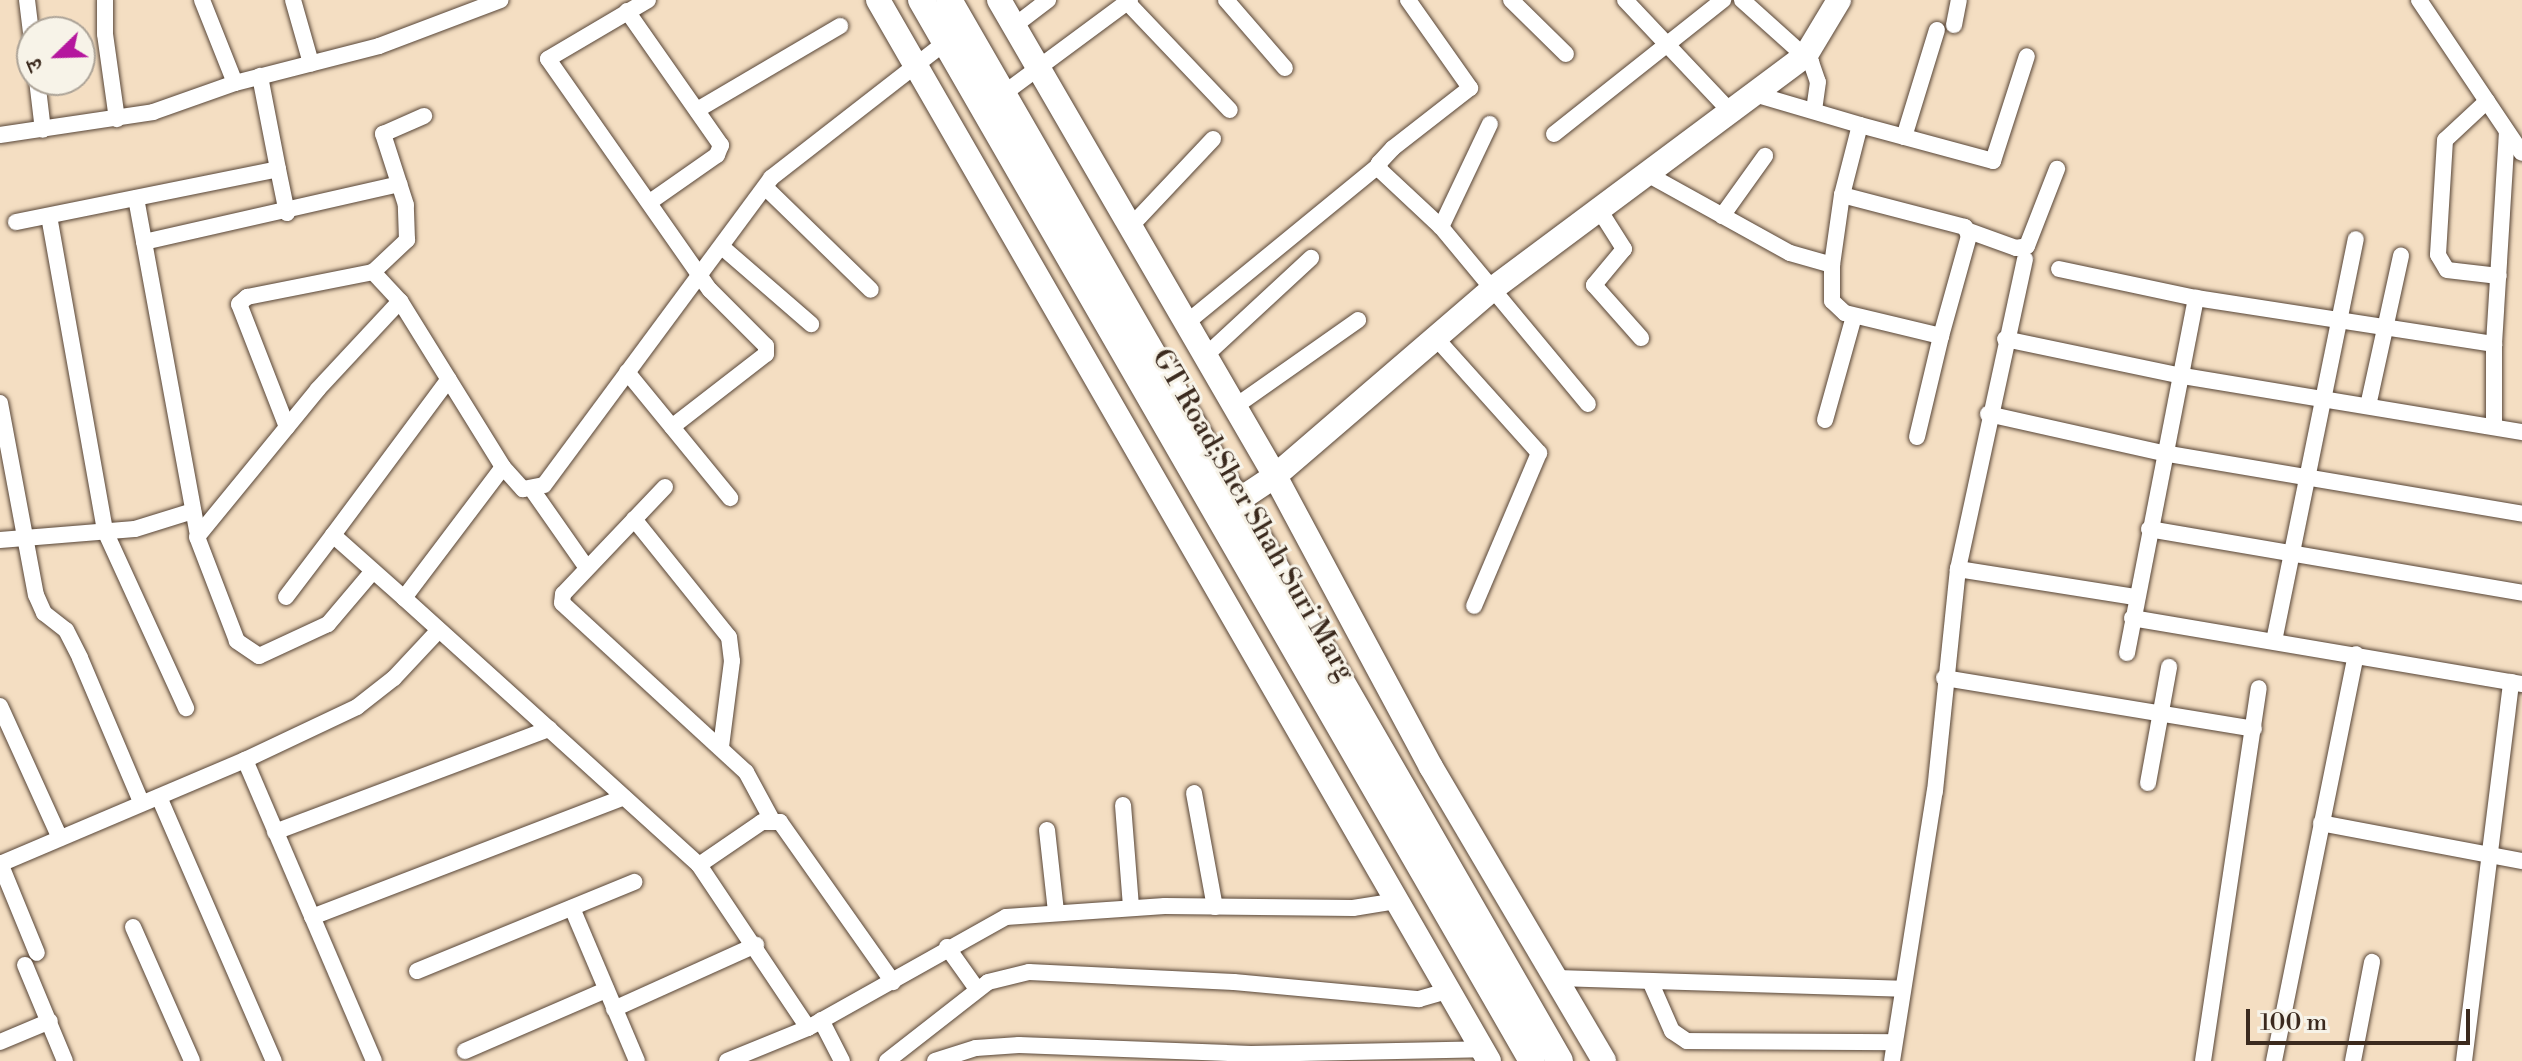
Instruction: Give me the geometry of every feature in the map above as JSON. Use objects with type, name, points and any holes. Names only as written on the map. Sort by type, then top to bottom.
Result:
[{"type":"main road","points":[[878,0],[1486,1055]]},
{"type":"main road","name":"GT Road;Sher Shah Suri Marg","points":[[921,0],[1560,1061]]},
{"type":"main road","name":"GT Road;Sher Shah Suri Marg","points":[[949,0],[1532,1061]]},
{"type":"main road","points":[[999,0],[1275,476],[1431,767],[1604,1061]]},
{"type":"main road","points":[[1226,508],[1275,476],[1495,287],[1806,55],[1839,0]]},
{"type":"street","points":[[105,0],[105,34],[117,119]]},
{"type":"street","points":[[202,0],[235,83]]},
{"type":"street","points":[[293,0],[311,63]]},
{"type":"street","points":[[0,135],[117,119],[260,76],[379,46],[501,0]]},
{"type":"street","points":[[648,0],[548,59],[701,274],[767,350],[672,427]]},
{"type":"street","points":[[1014,26],[1048,0]]},
{"type":"street","points":[[1226,0],[1285,68]]},
{"type":"street","points":[[1185,324],[1378,166],[1418,126],[1470,88],[1408,0]]},
{"type":"street","points":[[1511,0],[1566,54]]},
{"type":"street","points":[[1625,0],[1670,44],[1731,112]]},
{"type":"street","points":[[1554,134],[1723,0]]},
{"type":"street","points":[[1742,0],[1806,55],[1818,82],[1814,109]]},
{"type":"street","points":[[1954,25],[1959,0]]},
{"type":"street","points":[[2419,0],[2522,153]]},
{"type":"street","points":[[1003,94],[1128,1],[1230,110]]},
{"type":"street","points":[[627,11],[719,142],[720,153],[650,202]]},
{"type":"street","points":[[697,110],[840,26]]},
{"type":"street","points":[[1904,137],[1937,30]]},
{"type":"street","points":[[533,491],[549,479],[782,167],[946,42]]},
{"type":"street","points":[[1755,94],[1993,161],[2027,56]]},
{"type":"street","points":[[260,76],[287,213]]},
{"type":"street","points":[[39,96],[43,130]]},
{"type":"street","points":[[2487,101],[2445,140],[2438,255],[2447,270],[2499,276]]},
{"type":"street","points":[[287,427],[241,316],[240,302],[373,272],[409,235],[399,184],[383,134],[424,116]]},
{"type":"street","points":[[1441,227],[1490,124]]},
{"type":"street","points":[[1860,125],[1842,195],[1832,265],[1832,301],[1854,316],[1941,336]]},
{"type":"street","points":[[2494,427],[2494,344],[2507,132]]},
{"type":"street","points":[[1130,227],[1213,139]]},
{"type":"street","points":[[1722,216],[1765,156]]},
{"type":"street","points":[[1378,166],[1441,227],[1495,287],[1588,404]]},
{"type":"street","points":[[16,222],[278,169]]},
{"type":"street","points":[[1842,195],[1969,231],[2016,248],[2027,246],[2057,169]]},
{"type":"street","points":[[1649,175],[1790,253],[1832,265]]},
{"type":"street","points":[[144,242],[287,213],[399,184]]},
{"type":"street","points":[[766,188],[871,290]]},
{"type":"street","points":[[136,198],[204,563],[237,641],[259,656],[328,624],[373,571]]},
{"type":"street","points":[[1600,211],[1624,249],[1594,285],[1641,338]]},
{"type":"street","points":[[49,216],[105,531],[186,708]]},
{"type":"street","points":[[1917,437],[1969,231]]},
{"type":"street","points":[[2274,641],[2356,239]]},
{"type":"street","points":[[722,247],[811,324]]},
{"type":"street","points":[[2368,406],[2401,256]]},
{"type":"street","points":[[1204,357],[1311,258]]},
{"type":"street","points":[[1892,1061],[1935,791],[1944,678],[1958,569],[1988,414],[2025,259]]},
{"type":"street","points":[[2059,269],[2196,298],[2494,344]]},
{"type":"street","points":[[373,272],[400,301],[503,467],[523,489],[533,491],[587,568]]},
{"type":"street","points":[[2127,653],[2177,375],[2196,298]]},
{"type":"street","points":[[197,532],[400,301]]},
{"type":"street","points":[[1825,420],[1854,316]]},
{"type":"street","points":[[1233,408],[1358,320]]},
{"type":"street","points":[[1435,337],[1539,453],[1474,606]]},
{"type":"street","points":[[2005,339],[2177,375],[2522,432]]},
{"type":"street","points":[[627,372],[730,498]]},
{"type":"street","points":[[286,597],[449,379]]},
{"type":"street","points":[[0,403],[41,610],[66,630],[141,802]]},
{"type":"street","points":[[1988,414],[2163,453],[2522,514]]},
{"type":"street","points":[[404,598],[503,467]]},
{"type":"street","points":[[665,487],[563,594],[565,609],[721,747],[754,781],[772,820],[783,826],[893,982]]},
{"type":"street","points":[[0,540],[135,529],[193,511]]},
{"type":"street","points":[[634,519],[729,637],[732,661],[721,747]]},
{"type":"street","points":[[2149,529],[2291,557],[2522,593]]},
{"type":"street","points":[[333,535],[699,865],[842,1061]]},
{"type":"street","points":[[1958,569],[2135,597]]},
{"type":"street","points":[[2132,618],[2517,683],[2486,854],[2464,1061]]},
{"type":"street","points":[[65,1061],[0,864],[245,760],[357,707],[394,678],[438,631]]},
{"type":"street","points":[[2274,1061],[2356,654]]},
{"type":"street","points":[[2148,783],[2169,667]]},
{"type":"street","points":[[1944,678],[2254,729]]},
{"type":"street","points":[[2203,1061],[2259,688]]},
{"type":"street","points":[[0,706],[60,838]]},
{"type":"street","points":[[275,832],[549,729]]},
{"type":"street","points":[[245,760],[374,1061]]},
{"type":"street","points":[[1194,793],[1215,907]]},
{"type":"street","points":[[159,797],[274,1061]]},
{"type":"street","points":[[312,917],[624,797]]},
{"type":"street","points":[[1123,805],[1131,907]]},
{"type":"street","points":[[699,865],[772,820]]},
{"type":"street","points":[[2321,823],[2522,861]]},
{"type":"street","points":[[1047,830],[1056,912]]},
{"type":"street","points":[[417,971],[634,882]]},
{"type":"street","points":[[727,1061],[815,1024],[998,919],[1131,907],[1336,909],[1397,901]]},
{"type":"street","points":[[572,908],[637,1061]]},
{"type":"street","points":[[133,927],[192,1061]]},
{"type":"street","points":[[614,1009],[756,945]]},
{"type":"street","points":[[947,947],[977,989]]},
{"type":"street","points":[[2353,1061],[2372,962]]},
{"type":"street","points":[[896,1058],[977,989],[1029,972],[1249,983],[1419,999],[1450,990]]},
{"type":"street","points":[[1557,978],[1902,989]]},
{"type":"street","points":[[1650,981],[1672,1031],[1687,1041],[1894,1042]]},
{"type":"street","points":[[465,1051],[606,990]]},
{"type":"street","points":[[0,1042],[50,1021]]},
{"type":"street","points":[[935,1061],[976,1048],[1019,1045],[1251,1057],[1486,1055]]}]
